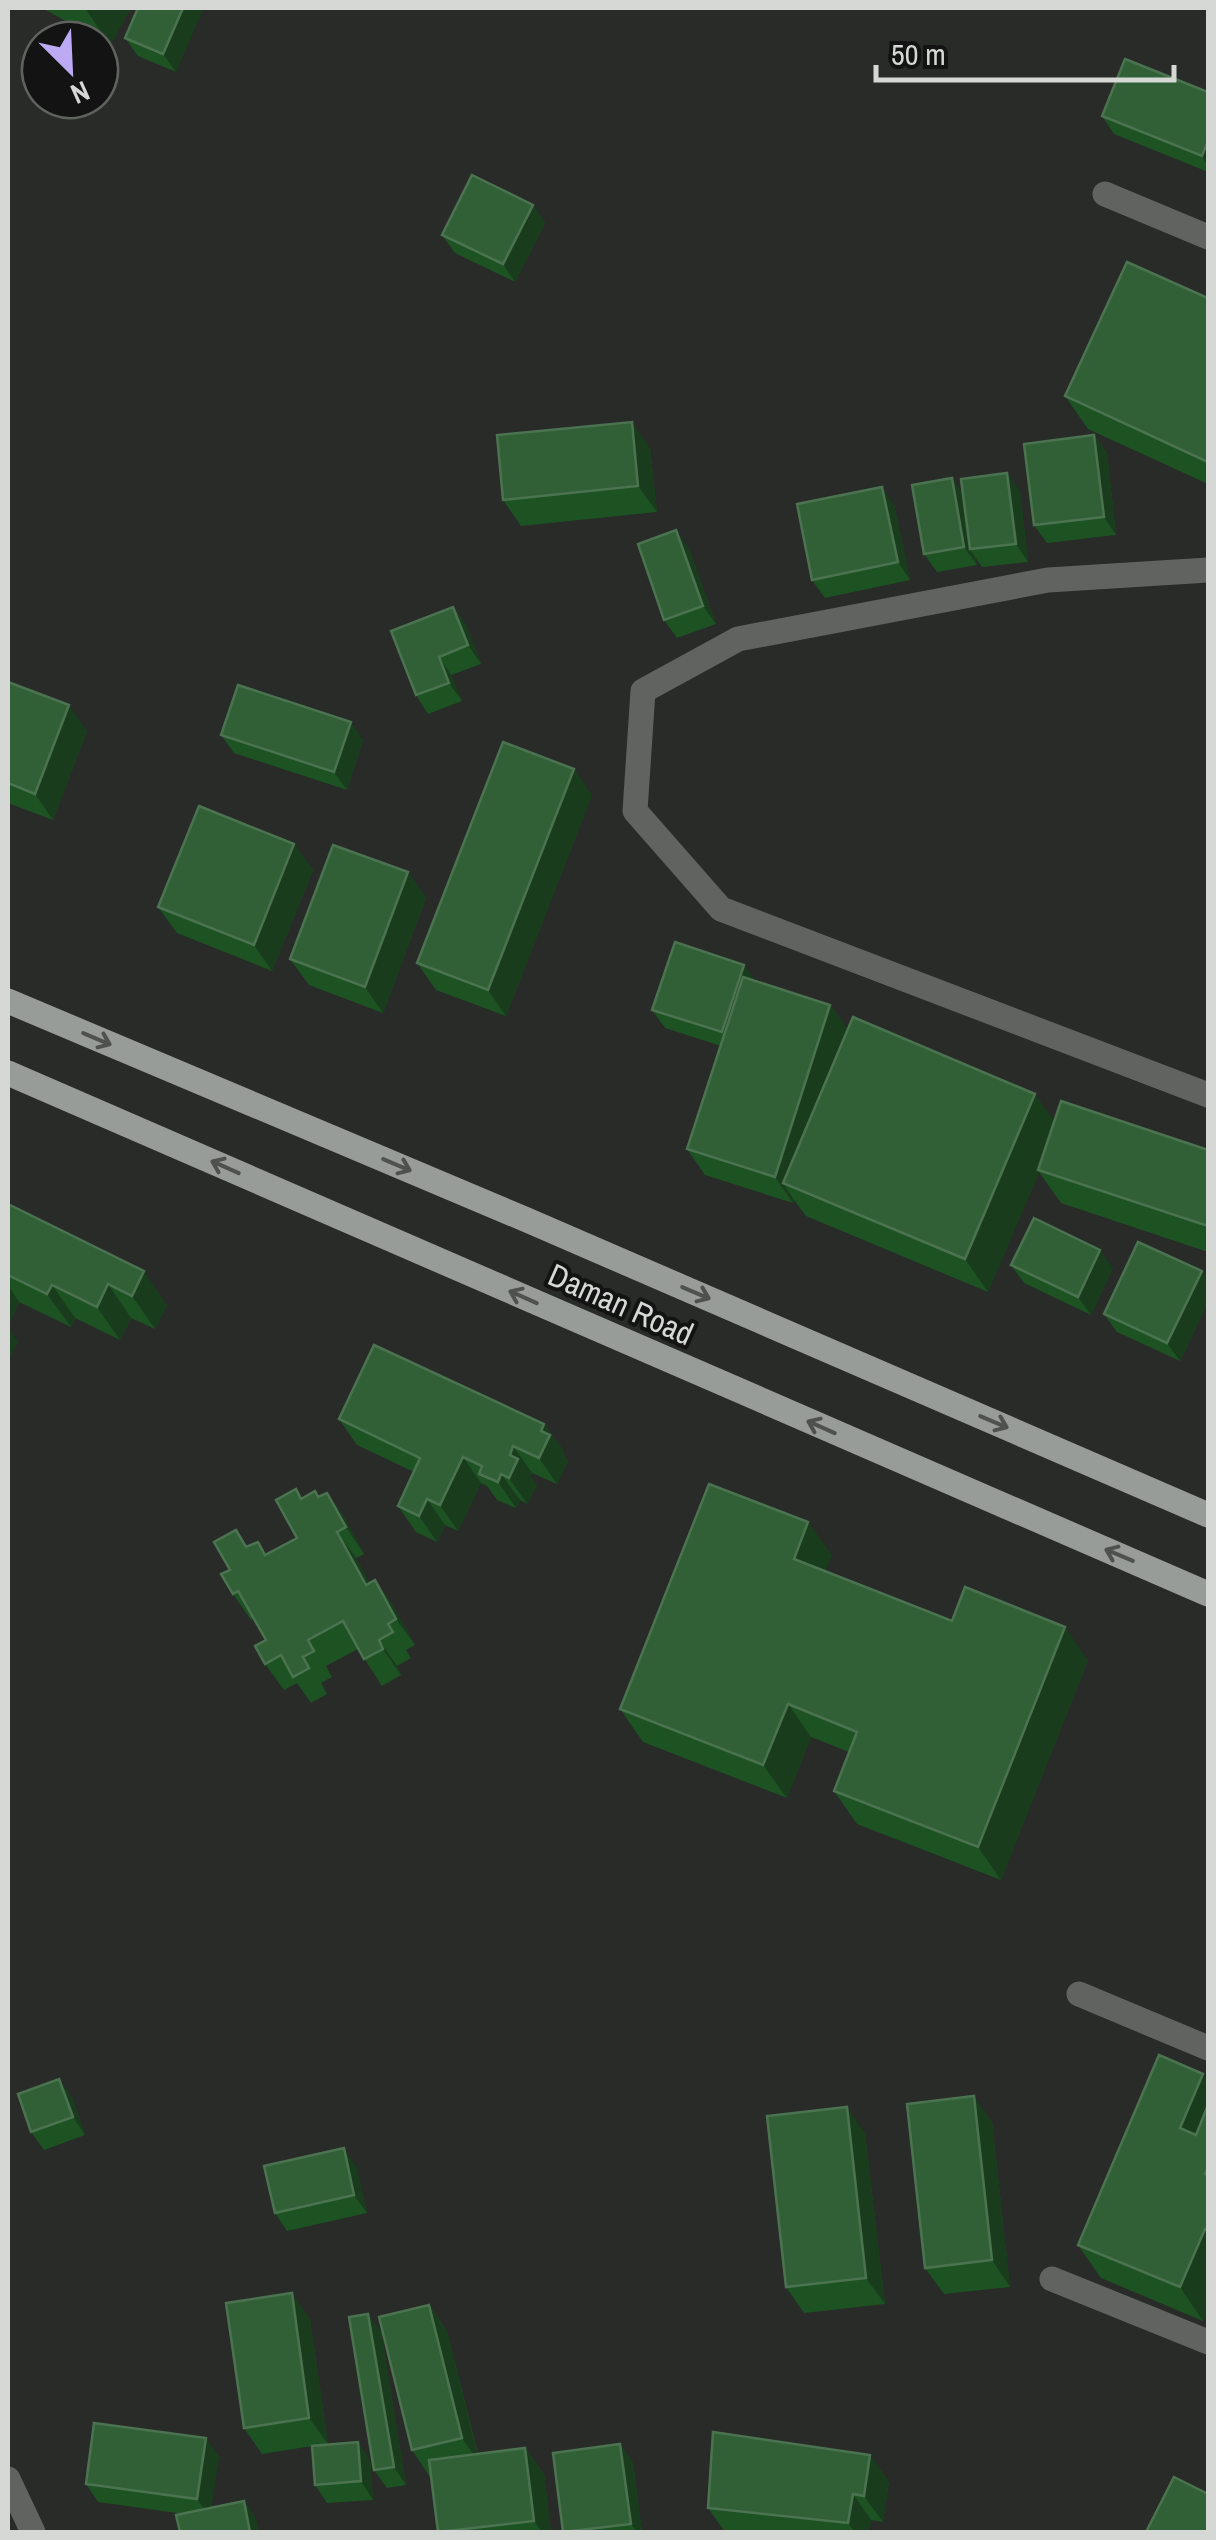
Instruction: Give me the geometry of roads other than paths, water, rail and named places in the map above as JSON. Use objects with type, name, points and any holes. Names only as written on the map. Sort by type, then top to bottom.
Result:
[{"type":"main road","points":[[8,1001],[510,1212],[1208,1516]]},
{"type":"main road","name":"Daman Road","points":[[8,1073],[1208,1594]]},
{"type":"street","points":[[1105,194],[1208,238]]},
{"type":"street","points":[[1208,570],[1048,580],[738,640],[644,691],[635,811],[721,909],[1208,1096]]},
{"type":"street","points":[[1079,1994],[1208,2048]]},
{"type":"street","points":[[1052,2279],[1208,2342]]},
{"type":"street","points":[[8,2479],[33,2532]]}]
